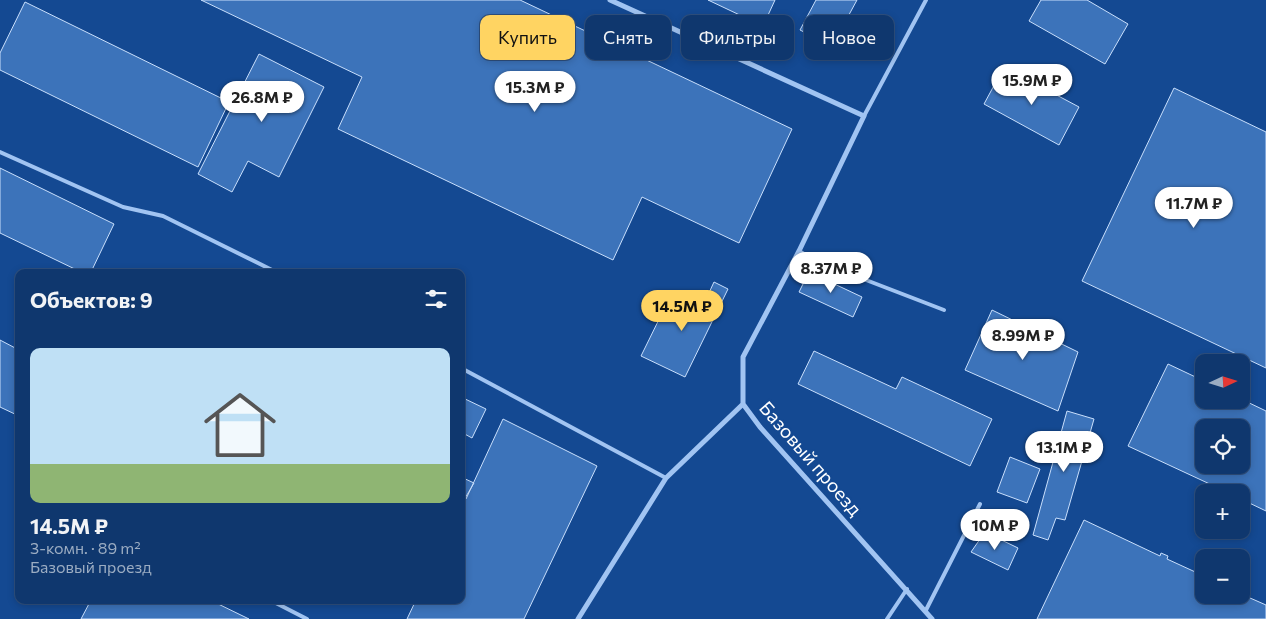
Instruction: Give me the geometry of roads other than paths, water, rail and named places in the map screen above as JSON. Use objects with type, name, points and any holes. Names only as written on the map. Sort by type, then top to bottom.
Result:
[{"type":"street","points":[[610,0],[864,116]]},
{"type":"street","name":"Базовый проезд","points":[[864,116],[799,251],[743,357],[743,404],[760,427],[926,610],[932,619]]},
{"type":"street","points":[[578,619],[666,478],[743,404]]},
{"type":"lane","points":[[864,116],[926,0]]},
{"type":"lane","points":[[0,152],[123,207],[163,216],[270,269]]},
{"type":"lane","points":[[799,251],[814,260],[944,310]]},
{"type":"lane","points":[[465,370],[666,478]]},
{"type":"lane","points":[[926,610],[980,504]]},
{"type":"lane","points":[[887,619],[907,589]]},
{"type":"lane","points":[[278,604],[307,619]]}]
